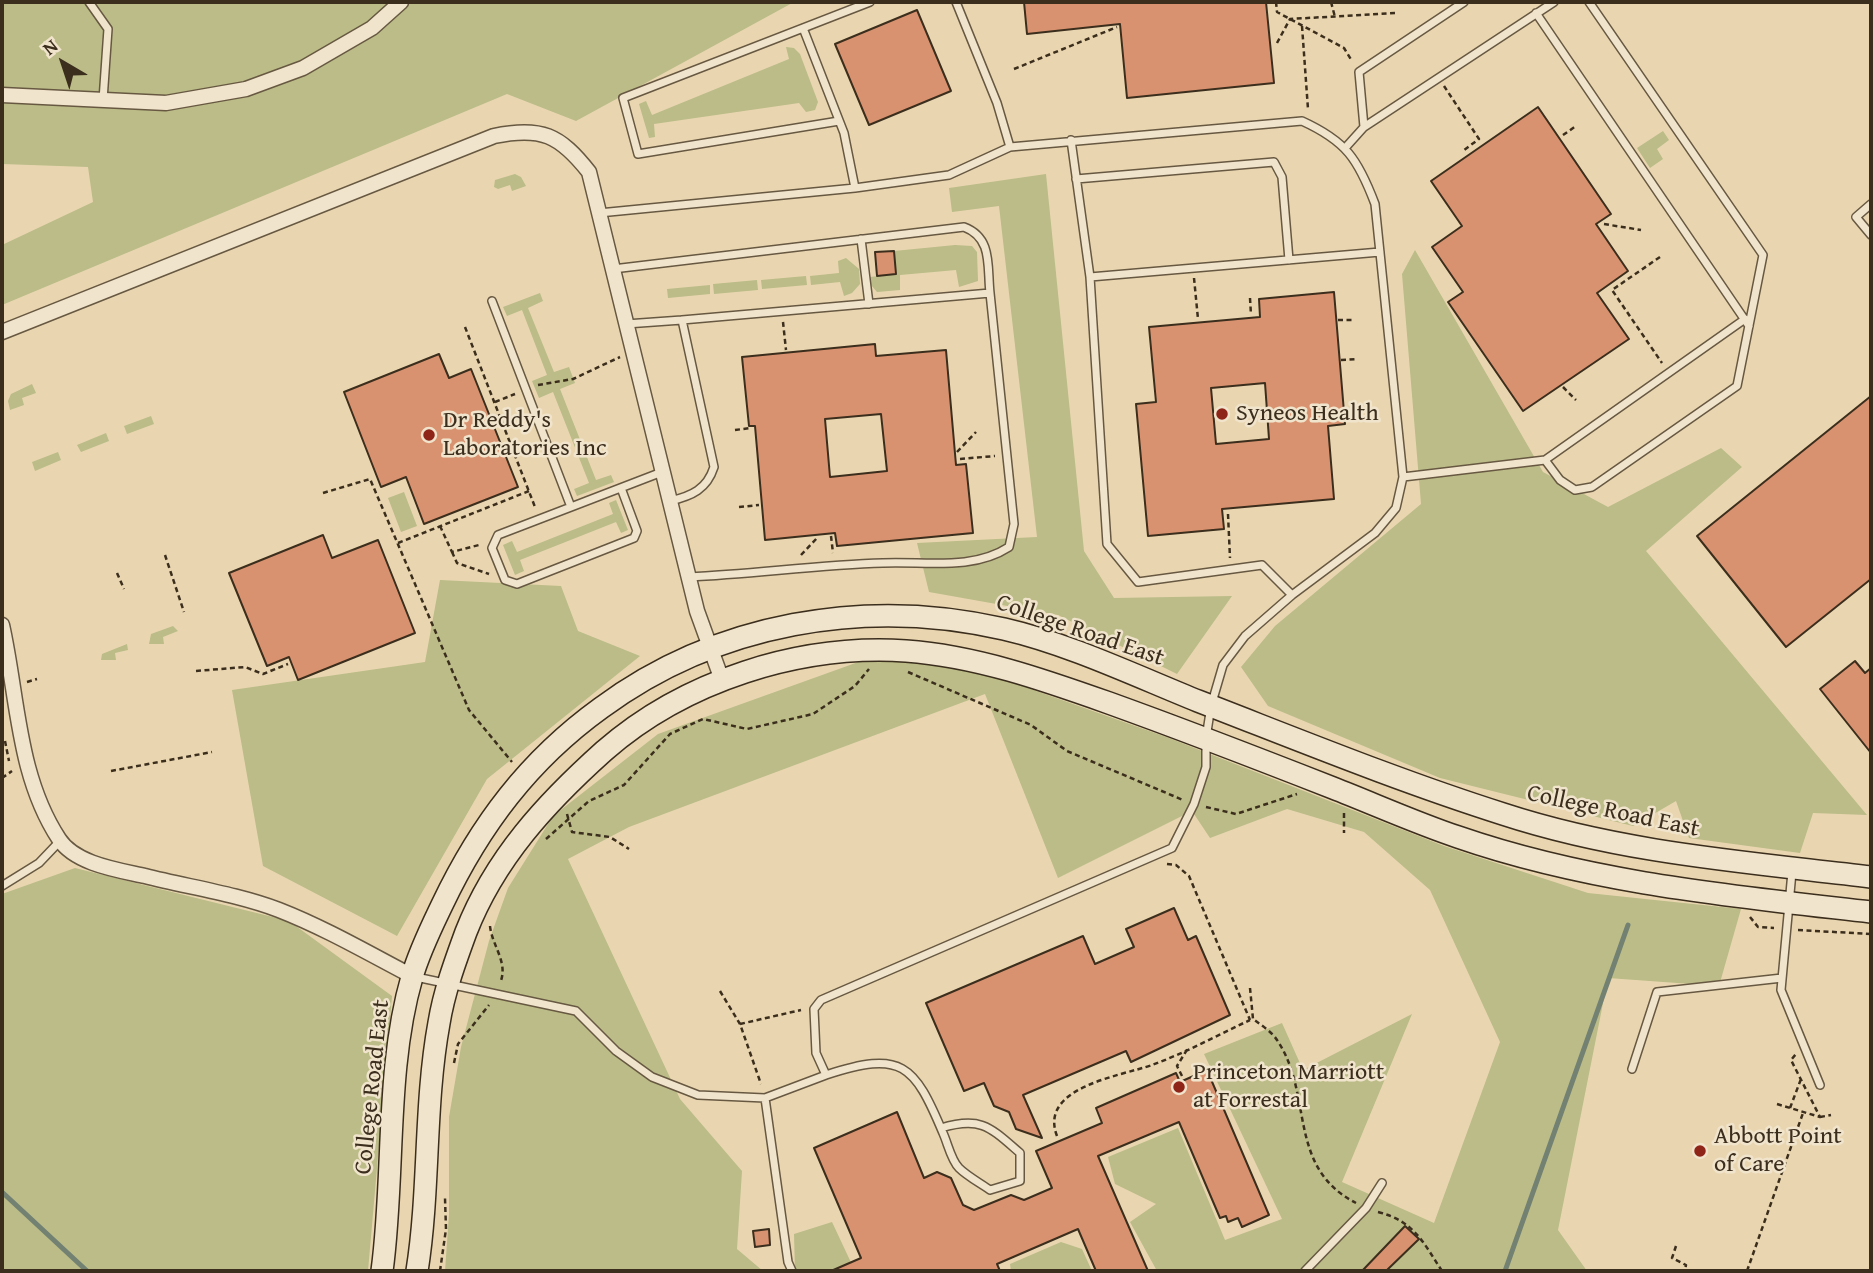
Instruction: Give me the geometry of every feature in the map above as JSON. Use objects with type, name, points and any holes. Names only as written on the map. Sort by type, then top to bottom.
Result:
[{"type":"street","points":[[2,95],[166,103],[246,89],[303,68],[372,28],[401,2]]},
{"type":"street","points":[[2,332],[494,136],[519,131],[546,135],[569,147],[589,173],[688,577],[722,680]]},
{"type":"street","name":"College Road East","points":[[382,1271],[402,1023],[412,976],[461,866],[492,814],[525,773],[578,725],[629,687],[710,648],[749,634],[807,621],[874,615],[941,617],[1008,630],[1395,778],[1507,816],[1598,840],[1693,856],[1871,877]]},
{"type":"street","points":[[2,625],[15,686],[20,744],[44,812],[60,841],[74,854],[111,868],[276,909],[412,976]]},
{"type":"street","points":[[417,1271],[423,1237],[434,1064],[448,983],[468,927],[495,874],[524,830],[555,794],[654,712],[722,680],[772,666],[829,655],[904,651],[981,663],[1056,684],[1206,738],[1458,837],[1591,876],[1871,912]]},
{"type":"lane","points":[[89,2],[108,29],[103,101]]},
{"type":"lane","points":[[839,121],[638,153],[623,98],[870,2]]},
{"type":"lane","points":[[956,2],[997,103],[1010,147]]},
{"type":"lane","points":[[1364,127],[1359,72],[1464,2]]},
{"type":"lane","points":[[1346,147],[1364,127],[1554,2]]},
{"type":"lane","points":[[1545,460],[1560,480],[1575,490],[1592,487],[1737,386],[1747,323],[1763,255],[1589,2]]},
{"type":"lane","points":[[1536,13],[1747,323]]},
{"type":"lane","points":[[803,28],[839,121],[855,188]]},
{"type":"lane","points":[[598,213],[855,188],[950,175],[1010,147],[1302,121],[1327,132],[1346,147],[1363,171],[1375,204],[1404,477],[1396,508],[1375,533],[1292,595],[1245,636],[1223,665],[1211,706],[1206,738],[1206,767],[1194,804],[1172,848],[821,999],[814,1009],[817,1054],[825,1075]]},
{"type":"lane","points":[[1071,140],[1090,277],[1107,544],[1138,582],[1262,565],[1292,595]]},
{"type":"lane","points":[[1076,178],[1275,162],[1282,177],[1289,260]]},
{"type":"lane","points":[[1871,204],[1856,216],[1871,235]]},
{"type":"lane","points":[[612,269],[964,227],[978,232],[985,245],[1014,524],[1009,547],[998,554],[946,565],[884,563],[688,577]]},
{"type":"lane","points":[[860,239],[869,304]]},
{"type":"lane","points":[[1090,277],[1380,252]]},
{"type":"lane","points":[[626,324],[990,293]]},
{"type":"lane","points":[[492,301],[571,507]]},
{"type":"lane","points":[[670,501],[688,497],[709,483],[714,467],[682,320]]},
{"type":"lane","points":[[1404,477],[1545,460],[1669,373],[1747,323]]},
{"type":"lane","points":[[621,488],[637,531],[634,538],[517,584],[505,580],[492,548],[498,535],[662,472]]},
{"type":"lane","points":[[2,886],[38,863],[60,841]]},
{"type":"lane","points":[[1793,868],[1781,990],[1820,1085]]},
{"type":"lane","points":[[412,976],[576,1011],[617,1051],[652,1077],[698,1095],[765,1098],[855,1065],[886,1063],[910,1072],[925,1090],[957,1167],[990,1190],[1020,1181],[1020,1153],[995,1132],[967,1121],[941,1128]]},
{"type":"lane","points":[[1632,1069],[1657,992],[1782,978]]},
{"type":"lane","points":[[765,1098],[788,1262],[792,1271]]},
{"type":"lane","points":[[1305,1271],[1366,1208],[1382,1183]]},
{"type":"path","points":[[1276,2],[1277,12],[1344,48],[1359,72]]},
{"type":"path","points":[[1331,2],[1335,17]]},
{"type":"path","points":[[1290,19],[1395,13]]},
{"type":"path","points":[[1277,43],[1290,19]]},
{"type":"path","points":[[1302,26],[1310,105],[1302,121]]},
{"type":"path","points":[[1014,69],[1117,27]]},
{"type":"path","points":[[1438,78],[1479,139],[1464,150]]},
{"type":"path","points":[[1563,135],[1576,126]]},
{"type":"path","points":[[1604,224],[1641,230]]},
{"type":"path","points":[[1660,257],[1612,290],[1669,373]]},
{"type":"path","points":[[1193,268],[1198,319]]},
{"type":"path","points":[[1250,298],[1251,315]]},
{"type":"path","points":[[782,311],[786,350]]},
{"type":"path","points":[[1338,320],[1353,320]]},
{"type":"path","points":[[465,327],[540,519]]},
{"type":"path","points":[[494,402],[526,389],[573,379],[633,354]]},
{"type":"path","points":[[1341,360],[1357,359]]},
{"type":"path","points":[[1563,387],[1576,400]]},
{"type":"path","points":[[735,430],[751,428]]},
{"type":"path","points":[[957,452],[976,432]]},
{"type":"path","points":[[960,459],[1007,455]]},
{"type":"path","points":[[323,493],[370,479],[469,710],[504,755],[525,773]]},
{"type":"path","points":[[398,543],[529,491]]},
{"type":"path","points":[[739,507],[759,505]]},
{"type":"path","points":[[1228,514],[1231,571]]},
{"type":"path","points":[[439,526],[457,563],[505,580]]},
{"type":"path","points":[[831,536],[835,567]]},
{"type":"path","points":[[794,563],[818,537]]},
{"type":"path","points":[[452,552],[493,541]]},
{"type":"path","points":[[165,555],[184,612]]},
{"type":"path","points":[[117,573],[124,589]]},
{"type":"path","points":[[196,671],[245,667],[263,674],[288,664]]},
{"type":"path","points":[[541,843],[589,801],[624,785],[670,734],[703,719],[747,729],[813,714],[855,687],[871,666]]},
{"type":"path","points":[[905,671],[1031,725],[1067,751],[1148,788],[1194,804],[1236,814],[1298,794]]},
{"type":"path","points":[[111,771],[212,752]]},
{"type":"path","points":[[555,794],[570,818],[572,832],[610,837],[629,849]]},
{"type":"path","points":[[1344,810],[1345,833]]},
{"type":"path","points":[[1166,864],[1176,865],[1189,876],[1252,1019],[1277,1039],[1292,1071],[1300,1121],[1319,1172],[1335,1192],[1366,1208],[1398,1217],[1419,1235],[1442,1271]]},
{"type":"path","points":[[1747,914],[1758,927],[1871,934]]},
{"type":"path","points":[[453,1069],[458,1044],[485,1013],[504,975],[490,923]]},
{"type":"path","points":[[1250,988],[1252,1019]]},
{"type":"path","points":[[720,991],[740,1024],[765,1098]]},
{"type":"path","points":[[740,1024],[796,1010]]},
{"type":"path","points":[[1057,1136],[1053,1128],[1057,1108],[1070,1094],[1120,1071],[1150,1065],[1252,1019]]},
{"type":"path","points":[[1803,1043],[1791,1060],[1820,1117]]},
{"type":"path","points":[[1182,1076],[1177,1066],[1188,1048]]},
{"type":"path","points":[[1790,1108],[1801,1080]]},
{"type":"path","points":[[1777,1104],[1820,1117],[1831,1115]]},
{"type":"path","points":[[1747,1271],[1803,1113]]},
{"type":"path","points":[[440,1271],[446,1230],[445,1190]]},
{"type":"path","points":[[1676,1246],[1672,1258],[1686,1265],[1685,1271]]},
{"type":"green space","points":[[2,2],[794,2],[576,121],[507,94],[2,305],[2,245],[93,202],[88,167],[2,164]]},
{"type":"green space","points":[[786,47],[794,48],[800,54],[818,102],[815,110],[806,112],[799,103],[654,124],[655,137],[649,138],[639,104],[646,101],[652,115],[789,59]]},
{"type":"green space","points":[[1663,131],[1669,140],[1657,149],[1663,159],[1650,168],[1637,148]]},
{"type":"green space","points":[[515,174],[521,177],[526,186],[512,191],[510,185],[498,189],[494,187],[495,180]]},
{"type":"green space","points":[[1046,174],[1084,551],[1114,598],[1232,596],[1177,674],[1058,615],[929,592],[917,543],[1037,537],[999,206],[952,212],[949,188]]},
{"type":"green space","points":[[972,246],[977,252],[978,281],[959,287],[956,270],[900,275],[900,290],[877,292],[871,285],[870,277],[896,274],[894,251]]},
{"type":"green space","points":[[1415,250],[1543,472],[1608,507],[1721,448],[1742,467],[1646,551],[1867,815],[1813,813],[1800,853],[1689,838],[1676,801],[1633,826],[1440,778],[1268,706],[1241,667],[1275,626],[1421,504],[1402,274]]},
{"type":"green space","points":[[846,258],[859,269],[860,284],[852,293],[844,296],[840,282],[811,285],[810,276],[839,273],[838,261]]},
{"type":"green space","points":[[806,276],[807,285],[762,289],[761,280]]},
{"type":"green space","points":[[757,280],[758,290],[714,294],[713,284]]},
{"type":"green space","points":[[710,285],[710,294],[668,298],[667,289]]},
{"type":"green space","points":[[540,293],[543,301],[528,308],[554,372],[569,367],[575,383],[560,389],[596,480],[611,475],[614,482],[577,496],[574,489],[589,483],[553,392],[539,398],[532,381],[547,375],[522,310],[507,316],[503,307]]},
{"type":"green space","points":[[32,384],[36,393],[22,398],[24,405],[10,410],[8,401],[11,394]]},
{"type":"green space","points":[[151,416],[154,424],[127,434],[124,426]]},
{"type":"green space","points":[[106,433],[109,441],[81,452],[77,445]]},
{"type":"green space","points":[[58,452],[61,460],[35,471],[32,462]]},
{"type":"green space","points":[[404,492],[417,526],[401,532],[388,498]]},
{"type":"green space","points":[[616,500],[628,530],[621,533],[616,522],[520,560],[524,571],[515,575],[503,545],[512,541],[517,552],[613,514],[609,503]]},
{"type":"green space","points":[[440,580],[561,586],[578,631],[640,656],[487,779],[397,936],[263,866],[232,690],[425,662]]},
{"type":"green space","points":[[173,626],[178,631],[163,637],[164,644],[149,644],[151,634]]},
{"type":"green space","points":[[127,644],[128,650],[115,653],[116,660],[101,660],[102,654]]},
{"type":"green space","points":[[875,656],[980,671],[1169,738],[1444,846],[1588,893],[1741,909],[1719,986],[1608,978],[1558,1230],[1587,1271],[1157,1271],[1130,1222],[1156,1204],[1115,1184],[1108,1157],[1178,1128],[1225,1240],[1282,1219],[1204,1054],[1282,1023],[1303,1070],[1412,1014],[1342,1182],[1434,1223],[1500,1042],[1430,890],[1364,832],[1287,809],[1210,838],[1192,811],[1058,878],[985,694],[629,827],[568,859],[680,1099],[742,1171],[737,1249],[763,1271],[445,1271],[449,1214],[449,1117],[461,1047],[489,941],[508,888],[553,816],[658,734]]},
{"type":"green space","points":[[75,868],[289,921],[392,996],[368,1271],[2,1271],[2,894]]},
{"type":"green space","points":[[832,1222],[855,1271],[795,1271],[794,1234]]},
{"type":"green space","points":[[1061,1242],[1082,1249],[1092,1271],[1011,1271],[1010,1264]]},
{"type":"building","points":[[1024,2],[1266,2],[1274,83],[1127,98],[1120,24],[1027,34]]},
{"type":"building","points":[[917,10],[951,91],[869,125],[835,44]]},
{"type":"building","points":[[1538,107],[1611,214],[1596,224],[1628,271],[1597,293],[1629,339],[1523,411],[1448,302],[1463,292],[1432,247],[1462,226],[1431,181]]},
{"type":"building","points":[[894,251],[896,274],[877,276],[875,252]]},
{"type":"building","points":[[1334,292],[1345,424],[1328,426],[1334,499],[1222,509],[1224,529],[1148,536],[1136,404],[1156,402],[1149,327],[1260,317],[1259,299]],"holes":[[[1265,383],[1269,439],[1216,444],[1211,388]]]},
{"type":"building","points":[[875,344],[876,356],[946,350],[956,465],[966,464],[973,533],[837,546],[835,533],[765,540],[755,426],[749,426],[742,357]],"holes":[[[881,414],[887,471],[830,477],[825,419]]]},
{"type":"building","name":"Dr Reddy's Laboratories Inc","points":[[439,354],[449,378],[471,369],[518,487],[424,524],[406,477],[381,487],[344,392]]},
{"type":"building","points":[[1871,396],[1871,579],[1786,647],[1697,536]]},
{"type":"building","points":[[323,535],[332,558],[378,540],[415,633],[298,680],[289,657],[267,666],[229,573]]},
{"type":"building","points":[[1855,661],[1865,673],[1871,668],[1871,753],[1820,689]]},
{"type":"building","points":[[1174,908],[1188,940],[1196,936],[1230,1015],[1131,1062],[1126,1051],[1023,1095],[1042,1138],[1016,1129],[1009,1112],[994,1106],[984,1083],[964,1091],[926,1003],[1083,936],[1095,964],[1134,947],[1126,929]]},
{"type":"building","points":[[1207,1070],[1269,1215],[1242,1227],[1238,1218],[1228,1222],[1226,1216],[1220,1218],[1179,1122],[1098,1156],[1148,1271],[1096,1271],[1078,1229],[997,1264],[1000,1271],[831,1271],[861,1258],[814,1148],[897,1112],[924,1178],[937,1172],[951,1178],[963,1205],[974,1210],[1011,1195],[1024,1200],[1052,1188],[1036,1151],[1102,1123],[1096,1108],[1176,1073],[1180,1082]]},
{"type":"building","points":[[1405,1226],[1419,1239],[1386,1271],[1362,1271]]},
{"type":"building","points":[[769,1229],[770,1245],[755,1247],[753,1231]]},
{"type":"waterway","points":[[1505,1271],[1628,925]]},
{"type":"waterway","points":[[2,1192],[87,1271]]},
{"type":"place","name":"Syneos Health","points":[[1222,414]]},
{"type":"place","name":"Dr Reddy's Laboratories Inc","points":[[429,435]]},
{"type":"place","name":"Princeton Marriott at Forrestal","points":[[1179,1087]]},
{"type":"place","name":"Abbott Point of Care","points":[[1700,1151]]}]
